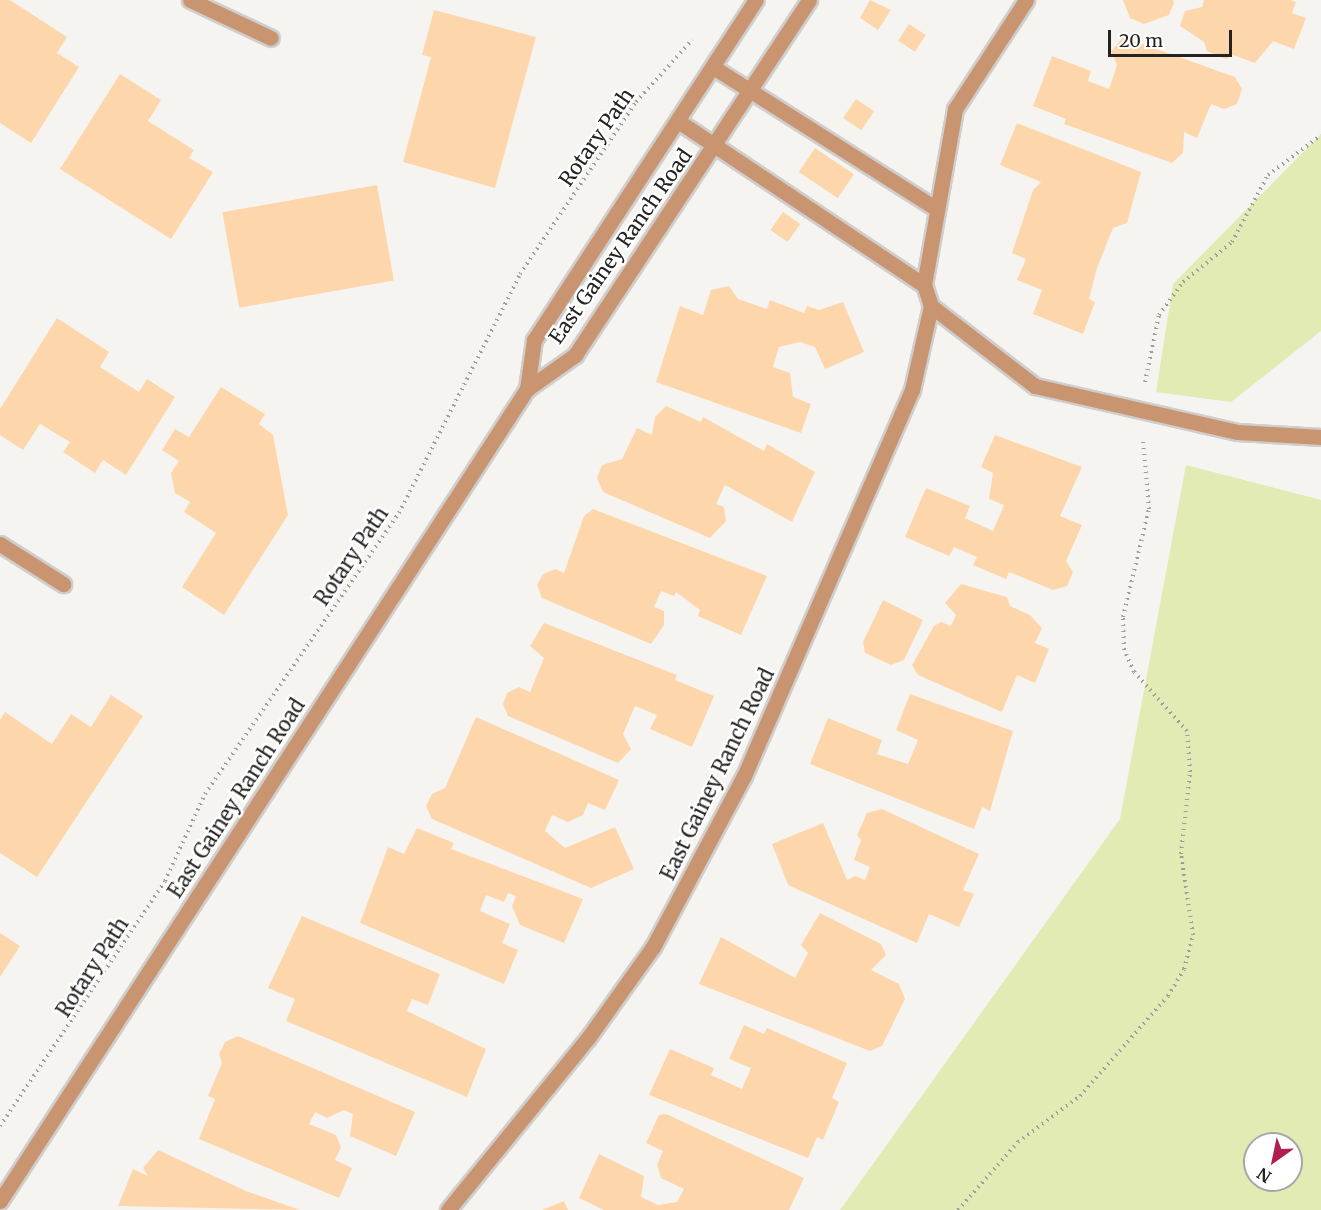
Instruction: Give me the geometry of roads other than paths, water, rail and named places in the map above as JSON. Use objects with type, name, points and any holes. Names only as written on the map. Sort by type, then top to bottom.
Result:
[{"type":"street","points":[[190,0],[271,38]]},
{"type":"street","name":"East Gainey Ranch Road","points":[[527,389],[534,340],[756,0]]},
{"type":"street","name":"East Gainey Ranch Road","points":[[0,1200],[527,389],[575,355],[715,146],[809,0]]},
{"type":"street","points":[[1026,0],[955,108],[924,285],[931,306],[1035,386],[1238,432],[1321,437]]},
{"type":"street","points":[[713,67],[937,209]]},
{"type":"street","name":"East Gainey Ranch Road","points":[[678,121],[924,285]]},
{"type":"street","name":"East Gainey Ranch Road","points":[[448,1210],[614,1002],[653,947],[706,851],[912,390],[931,306]]},
{"type":"street","points":[[0,544],[63,584]]}]
